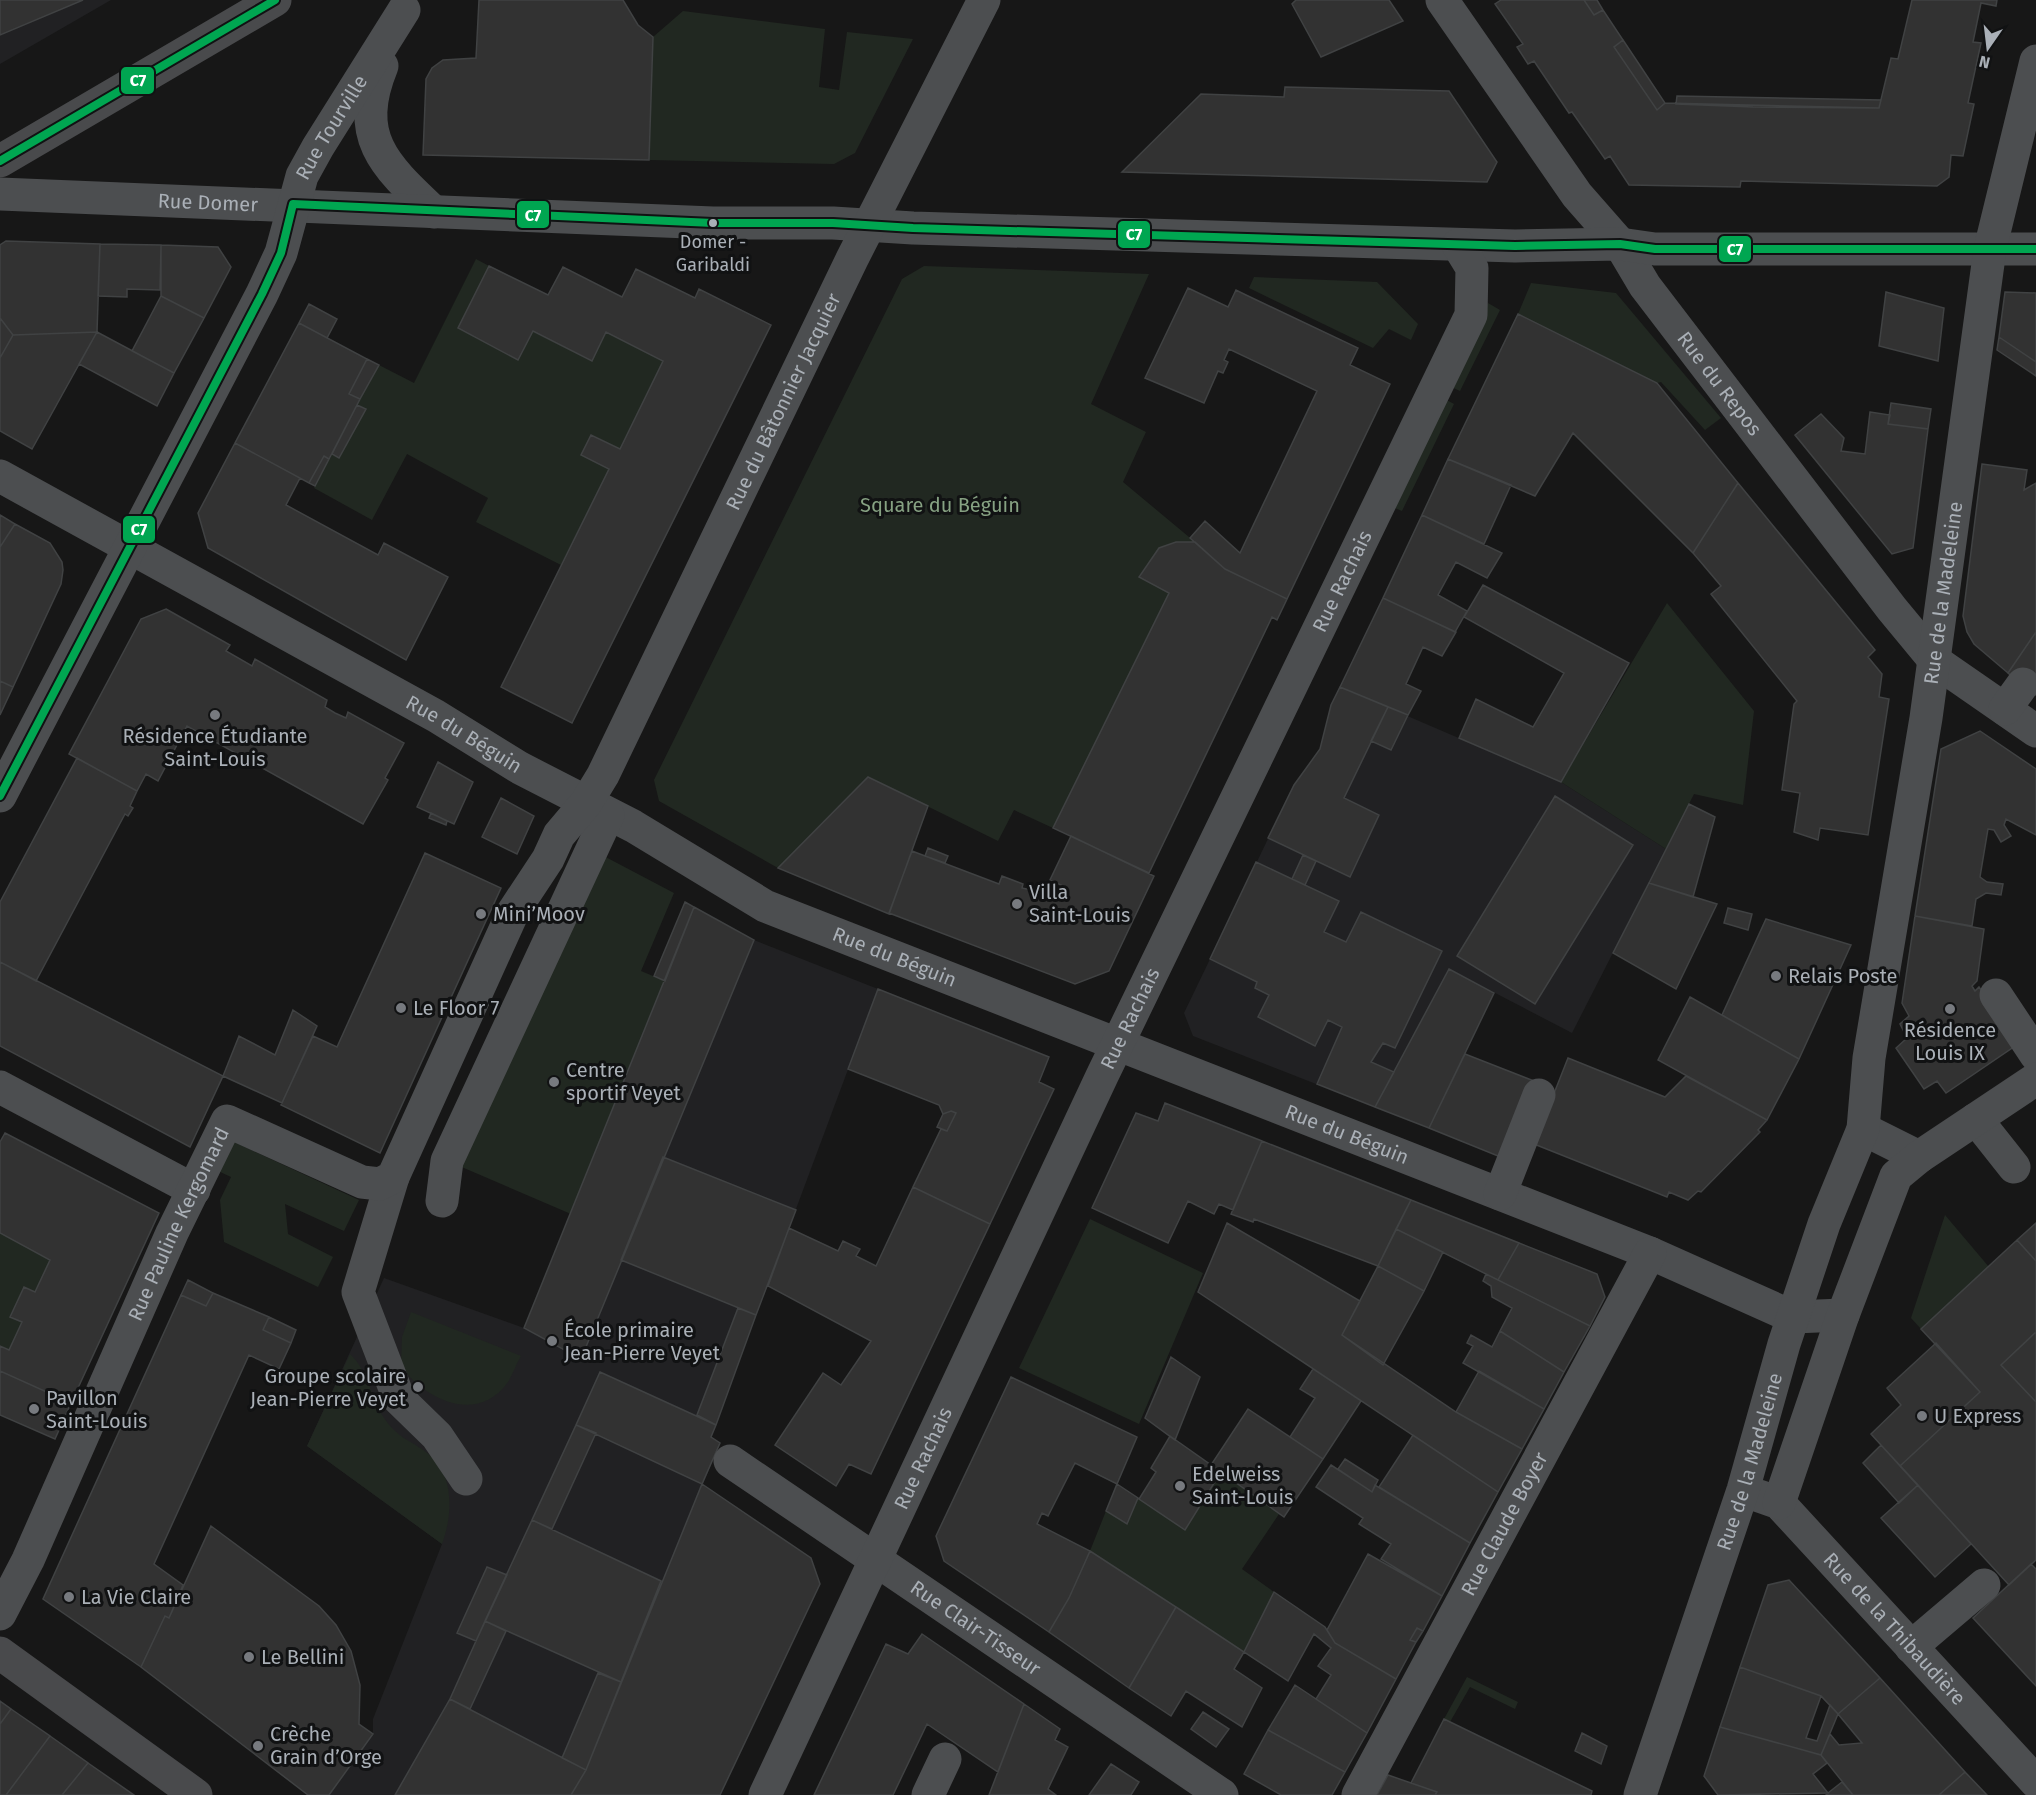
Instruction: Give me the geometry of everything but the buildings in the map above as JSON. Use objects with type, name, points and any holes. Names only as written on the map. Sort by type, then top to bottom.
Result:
[{"type":"main road","points":[[0,161],[275,0]]},
{"type":"main road","points":[[0,1653],[196,1795]]},
{"type":"street","name":"Rue du Bâtonnier Jacquier","points":[[597,809],[603,775],[852,259],[984,0]]},
{"type":"street","name":"Rue du Repos","points":[[1442,0],[1577,195],[1620,244],[1645,286],[1935,661],[2014,697],[2036,731]]},
{"type":"street","name":"Rue Tourville","points":[[0,796],[267,284],[281,253],[302,176],[402,5]]},
{"type":"street","name":"Rue Tourville","points":[[402,5],[374,85],[369,108],[376,145],[392,172],[434,212]]},
{"type":"street","name":"Rue de la Madeleine","points":[[1640,1795],[1743,1490],[1793,1317],[1824,1224],[1863,1129],[1869,1058],[1935,661],[1990,249],[2036,61]]},
{"type":"street","name":"Rue Domer","points":[[0,194],[293,204],[434,212],[1458,245],[1620,244],[1655,249],[2036,249]]},
{"type":"street","name":"Rue Rachais","points":[[765,1795],[1117,1045],[1472,315],[1472,268],[1458,245]]},
{"type":"street","name":"Rue du Béguin","points":[[0,476],[436,716],[520,768],[633,826],[765,906],[1650,1253],[1793,1317],[1843,1315]]},
{"type":"street","points":[[466,1479],[437,1436],[399,1399],[358,1292],[393,1177],[513,912],[548,859],[559,835],[597,809]]},
{"type":"street","points":[[442,1201],[447,1161],[597,809]]},
{"type":"street","points":[[1996,995],[2036,1055]]},
{"type":"street","name":"Rue de la Madeleine","points":[[1779,1503],[1843,1315],[1896,1176],[1918,1157],[2036,1079]]},
{"type":"street","points":[[0,1088],[194,1190]]},
{"type":"street","points":[[1500,1194],[1539,1095]]},
{"type":"street","points":[[1976,1119],[2014,1167]]},
{"type":"street","name":"Rue Pauline Kergomard","points":[[0,1614],[27,1560],[227,1121],[362,1182],[380,1184],[393,1177]]},
{"type":"street","points":[[1863,1129],[1918,1157]]},
{"type":"street","name":"Rue Claude Boyer","points":[[1358,1795],[1650,1253]]},
{"type":"street","name":"Rue Clair-Tisseur","points":[[730,1461],[1222,1795]]},
{"type":"street","name":"Rue de la Thibaudière","points":[[1743,1490],[1779,1503],[2036,1782]]},
{"type":"street","points":[[1911,1647],[1984,1585]]},
{"type":"street","points":[[928,1795],[945,1759]]},
{"type":"shaded area","points":[[0,0],[111,0],[0,64]]},
{"type":"shaded area","points":[[1340,687],[1561,782],[1666,849],[1572,1033],[1449,969],[1375,1107],[1193,1036],[1184,1013],[1294,785],[1320,749],[1331,705]]},
{"type":"shaded area","name":"École primaire Jean-Pierre Veyet","points":[[694,907],[754,940],[878,989],[711,1437],[720,1443],[586,1770],[571,1795],[329,1795],[373,1734],[373,1719],[442,1544],[307,1446],[384,1278],[524,1328]]},
{"type":"green space","points":[[683,11],[825,29],[819,87],[839,90],[847,32],[913,39],[855,153],[834,164],[649,160],[653,37]]},
{"type":"green space","points":[[476,259],[489,266],[458,328],[518,360],[533,331],[591,361],[606,332],[663,361],[620,449],[592,435],[581,455],[609,469],[561,565],[476,522],[488,498],[407,454],[372,520],[314,488],[332,454],[339,458],[365,410],[357,405],[379,365],[414,383]]},
{"type":"green space","name":"Square du Béguin","points":[[924,266],[1149,274],[1091,404],[1146,432],[1123,482],[1195,542],[1174,543],[1161,549],[1139,576],[1169,593],[1053,828],[1014,810],[998,841],[868,777],[778,868],[659,801],[654,780],[902,279]]},
{"type":"green space","points":[[1254,277],[1377,282],[1418,324],[1411,340],[1389,329],[1373,348],[1249,288]]},
{"type":"green space","points":[[1531,283],[1616,293],[1721,418],[1705,430],[1661,382],[1657,383],[1518,314]]},
{"type":"green space","points":[[1488,303],[1500,310],[1460,391],[1449,386]]},
{"type":"green space","points":[[1443,398],[1454,404],[1402,511],[1390,506]]},
{"type":"green space","points":[[1667,603],[1754,711],[1743,805],[1694,794],[1666,849],[1561,782]]},
{"type":"green space","points":[[598,853],[674,893],[641,971],[665,981],[571,1214],[457,1165]]},
{"type":"green space","points":[[232,1141],[359,1200],[344,1231],[285,1204],[288,1234],[333,1257],[318,1287],[224,1242],[220,1200],[231,1177],[218,1171]]},
{"type":"green space","points":[[1945,1215],[1989,1267],[1921,1329],[1911,1318]]},
{"type":"green space","points":[[1090,1219],[1203,1273],[1139,1424],[1019,1368]]},
{"type":"green space","points":[[0,1233],[50,1260],[35,1292],[24,1287],[10,1317],[22,1322],[9,1350],[0,1346]]},
{"type":"green space","points":[[411,1312],[521,1356],[508,1382],[496,1395],[482,1402],[467,1405],[452,1403],[424,1389],[401,1366],[402,1337]]},
{"type":"green space","points":[[350,1354],[361,1368],[389,1425],[426,1452],[442,1471],[447,1482],[449,1507],[442,1544],[307,1446]]},
{"type":"green space","points":[[1221,1472],[1279,1514],[1242,1569],[1274,1592],[1244,1652],[1090,1551],[1106,1511],[1127,1524],[1138,1498],[1185,1530]]},
{"type":"green space","points":[[1467,1677],[1518,1702],[1515,1709],[1470,1687],[1450,1722],[1444,1719]]},
{"type":"transit line","name":"C7","points":[[0,161],[275,0]]},
{"type":"transit line","name":"C7","points":[[0,796],[262,294],[281,253],[293,204],[713,223],[833,223],[913,228],[1515,246],[1620,244],[1655,249],[2036,249]]},
{"type":"place","name":"Domer - Garibaldi","points":[[713,223]]},
{"type":"place","name":"Résidence Étudiante Saint-Louis","points":[[215,715]]},
{"type":"place","name":"Villa Saint-Louis","points":[[1017,904]]},
{"type":"place","name":"Mini’Moov","points":[[481,914]]},
{"type":"place","name":"Relais Poste","points":[[1776,976]]},
{"type":"place","name":"Le Floor 7","points":[[401,1008]]},
{"type":"place","name":"Résidence Louis IX","points":[[1950,1009]]},
{"type":"place","name":"Centre sportif Veyet","points":[[554,1082]]},
{"type":"place","name":"École primaire Jean-Pierre Veyet","points":[[552,1341]]},
{"type":"place","name":"Groupe scolaire Jean-Pierre Veyet","points":[[418,1387]]},
{"type":"place","name":"Pavillon Saint-Louis","points":[[34,1409]]},
{"type":"place","name":"U Express","points":[[1922,1416]]},
{"type":"place","name":"Edelweiss Saint-Louis","points":[[1180,1486]]},
{"type":"place","name":"La Vie Claire","points":[[69,1597]]},
{"type":"place","name":"Le Bellini","points":[[249,1657]]},
{"type":"place","name":"Crèche Grain d’Orge","points":[[258,1746]]}]
